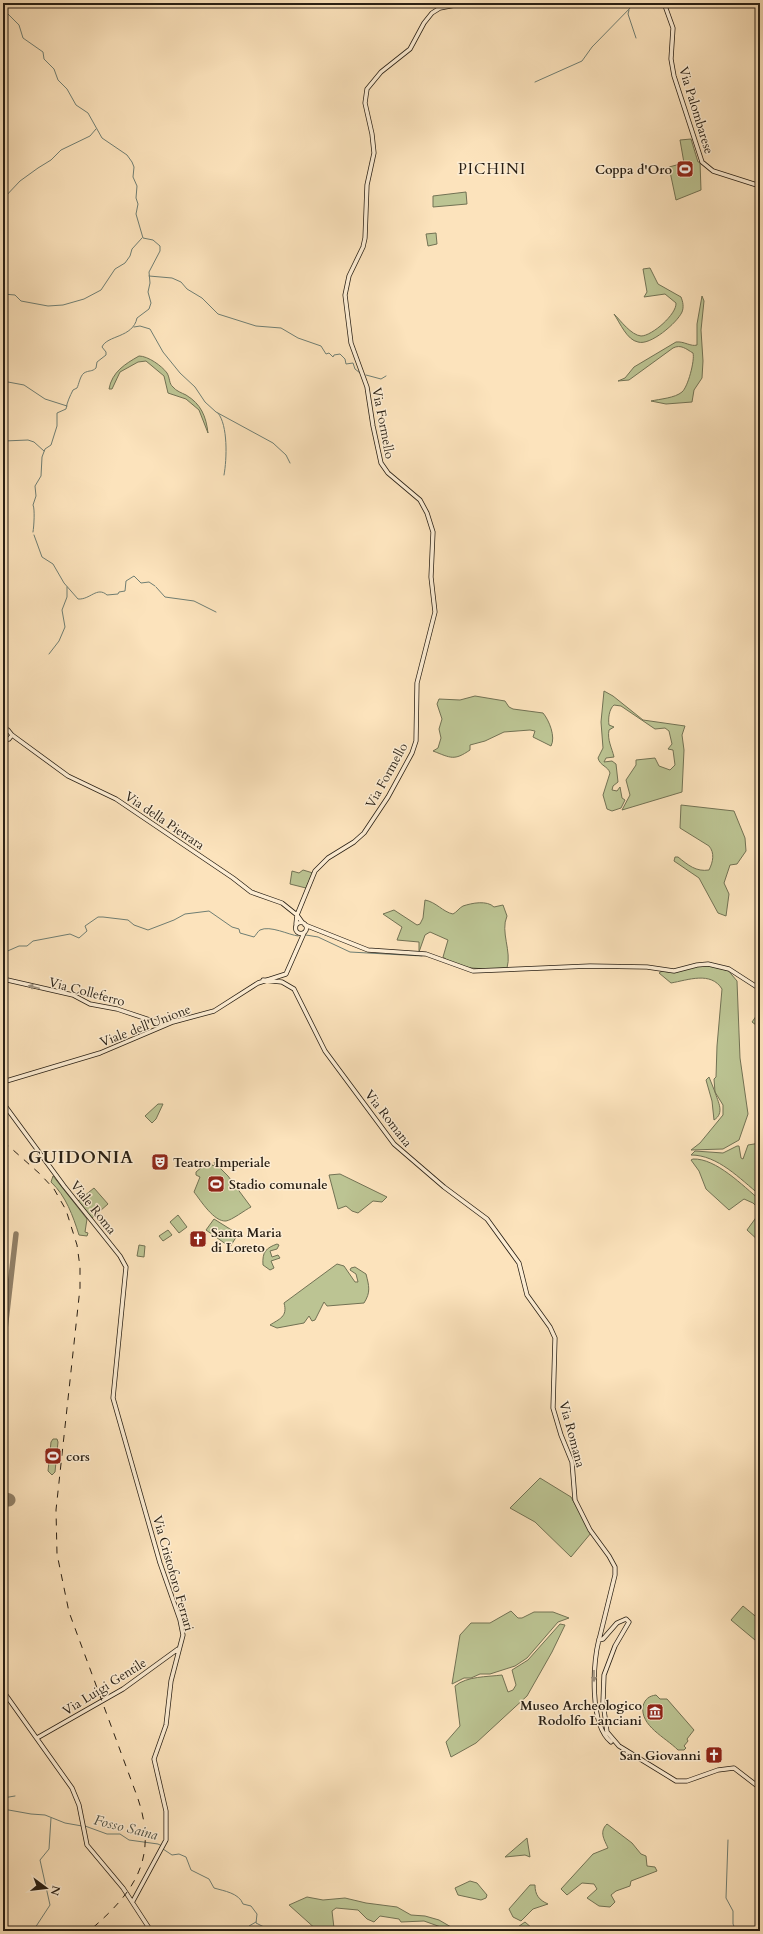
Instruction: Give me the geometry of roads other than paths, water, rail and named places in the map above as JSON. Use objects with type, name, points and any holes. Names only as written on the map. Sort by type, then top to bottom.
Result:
[{"type":"main road","name":"Via Formello","points":[[299,940],[295,928],[297,915],[316,870],[328,858],[353,843],[363,834],[389,794],[412,752],[416,741],[417,683],[435,612],[431,577],[433,531],[421,501],[387,472],[381,461],[372,424],[367,389],[351,343],[345,296],[348,277],[363,246],[365,238],[367,184],[374,152],[373,138],[365,103],[367,90],[380,73],[410,49],[424,23],[431,14],[440,8],[466,3]]},
{"type":"main road","name":"Via Palombarese","points":[[664,3],[673,29],[671,60],[674,76],[702,162],[713,171],[760,186]]},
{"type":"main road","points":[[3,732],[8,730],[12,735],[5,739]]},
{"type":"main road","name":"Via della Pietrara","points":[[12,735],[76,780],[116,799],[233,878],[249,892],[278,901],[297,915],[304,923]]},
{"type":"main road","name":"Via della Pietrara","points":[[5,739],[20,742]]},
{"type":"main road","points":[[299,940],[304,932],[304,923]]},
{"type":"main road","points":[[296,924],[304,923],[316,930],[329,933],[351,944],[370,950],[426,954],[473,971],[590,966],[649,967],[672,971],[698,964],[709,964],[730,969],[760,989]]},
{"type":"main road","points":[[297,932],[316,930]]},
{"type":"main road","name":"Viale dell'Unione","points":[[3,1082],[102,1053],[164,1025],[214,1011],[263,980],[287,973],[299,940]]},
{"type":"main road","name":"Via Colleferro","points":[[3,979],[73,995],[90,1004],[117,1009],[164,1025]]},
{"type":"main road","name":"Via Romana","points":[[263,980],[282,982],[294,989],[325,1051],[394,1144],[444,1187],[486,1218],[519,1265],[527,1296],[554,1334],[556,1346],[553,1375],[553,1408],[560,1433],[572,1462],[575,1500],[590,1530],[609,1556],[614,1567],[614,1576],[599,1638],[593,1671],[596,1703],[604,1734],[611,1742],[617,1744]]},
{"type":"main road","name":"Viale Roma","points":[[3,1103],[32,1144],[126,1265]]},
{"type":"main road","name":"Via Cristoforo Ferrari","points":[[126,1265],[113,1398],[160,1563],[182,1627],[183,1639],[170,1682],[166,1726],[154,1759],[166,1816],[167,1836],[162,1850],[133,1902]]},
{"type":"main road","points":[[599,1638],[600,1640],[603,1639],[621,1620],[626,1619],[629,1621],[611,1655],[603,1688],[603,1708],[607,1732],[617,1744],[668,1777],[678,1781],[688,1781],[720,1770],[734,1768],[760,1788]]},
{"type":"main road","name":"Via Luigi Gentile","points":[[37,1738],[123,1689],[179,1649]]},
{"type":"main road","points":[[3,1691],[73,1790],[79,1805],[88,1847],[133,1902],[151,1931]]},
{"type":"waterway","points":[[535,82],[582,61],[592,47],[635,3]]},
{"type":"waterway","points":[[3,9],[19,25],[23,38],[43,52],[44,59],[54,69],[58,80],[67,89],[76,105],[88,113],[102,138],[127,155],[132,162],[134,167],[133,177],[137,186],[136,198],[138,204],[136,214],[143,238],[153,240],[160,246],[160,251],[149,272],[150,283],[148,292],[151,303],[149,309],[137,318],[131,329],[105,343],[102,347],[106,352],[106,355],[97,362],[95,369],[83,374],[77,388],[73,390],[66,409],[57,413],[57,426],[51,445],[45,449],[42,457],[41,476],[35,486],[36,496],[33,505],[33,532]]},
{"type":"waterway","points":[[629,10],[628,14],[636,38]]},
{"type":"waterway","points":[[3,199],[20,181],[51,160],[61,150],[90,136],[96,129]]},
{"type":"waterway","points":[[3,294],[15,295],[21,301],[48,306],[63,305],[84,299],[101,290],[115,269],[125,263],[130,256],[132,249],[142,238]]},
{"type":"waterway","points":[[149,276],[172,278],[181,282],[187,289],[202,298],[218,314],[256,326],[281,328],[298,338],[321,346],[326,354],[329,353],[333,357],[334,355],[340,354],[345,359],[346,364],[353,363],[355,369],[360,373]]},
{"type":"waterway","points":[[134,327],[140,326],[150,329],[163,352],[180,373],[195,387],[205,402],[216,412],[273,443],[286,455],[290,463]]},
{"type":"waterway","points":[[366,375],[381,379],[386,376]]},
{"type":"waterway","points":[[3,378],[8,382],[24,385],[45,399],[67,406]]},
{"type":"waterway","points":[[218,413],[224,426],[226,442],[224,475]]},
{"type":"waterway","points":[[4,441],[28,440],[34,442],[44,451]]},
{"type":"waterway","points":[[34,535],[42,557],[53,564],[64,583],[78,599],[86,598],[100,592],[107,595],[118,594],[119,592],[125,591],[126,581],[134,576],[141,583],[149,582],[155,586]]},
{"type":"waterway","points":[[49,654],[59,641],[65,627],[62,610],[67,597],[67,587]]},
{"type":"waterway","points":[[156,587],[165,597],[194,601],[216,612]]},
{"type":"waterway","points":[[3,953],[19,946],[27,946],[33,941],[70,934],[79,938],[87,931],[85,926],[98,917],[128,920],[134,925],[148,930],[185,914],[209,911],[232,927],[239,929],[240,933],[254,937],[259,931],[264,929],[274,929],[298,936]]},
{"type":"waterway","points":[[306,935],[318,937],[350,952],[422,956]]},
{"type":"waterway","points":[[3,1798],[15,1796]]},
{"type":"waterway","points":[[3,1809],[45,1815],[65,1823],[82,1826]]},
{"type":"waterway","points":[[33,1931],[50,1905],[40,1860],[49,1849],[51,1818]]},
{"type":"waterway","name":"Fosso Saina","points":[[85,1826],[107,1834],[120,1834],[129,1840],[158,1844],[162,1846]]},
{"type":"waterway","points":[[728,1840],[726,1898],[733,1911],[733,1924],[736,1931]]},
{"type":"waterway","name":"Fosso Saina","points":[[163,1849],[172,1855],[179,1854],[186,1857],[191,1870],[209,1879],[214,1888],[227,1891],[238,1897],[243,1904],[251,1906],[257,1914],[256,1923],[266,1928],[266,1931]]},
{"type":"waterway","name":"Fosso Saina","points":[[248,1931],[249,1926],[256,1922]]},
{"type":"railway","points":[[3,1141],[40,1174],[54,1189],[66,1210],[77,1245],[80,1267],[80,1288],[56,1510],[57,1554],[69,1612],[137,1796],[143,1818],[145,1838],[144,1856],[138,1872],[130,1887],[119,1902],[89,1931]]},
{"type":"place","name":"Coppa d'Oro","points":[[685,169]]},
{"type":"place","name":"Teatro Imperiale","points":[[160,1162]]},
{"type":"place","name":"Stadio comunale","points":[[216,1184]]},
{"type":"place","name":"Santa Maria di Loreto","points":[[198,1239]]},
{"type":"place","name":"cors","points":[[53,1456]]},
{"type":"place","name":"Museo Archeologico Rodolfo Lanciani","points":[[655,1712]]},
{"type":"place","name":"San Giovanni","points":[[714,1755]]},
{"type":"district","name":"PICHINI","points":[[492,169]]},
{"type":"district","name":"GUIDONIA","points":[[81,1157]]}]
